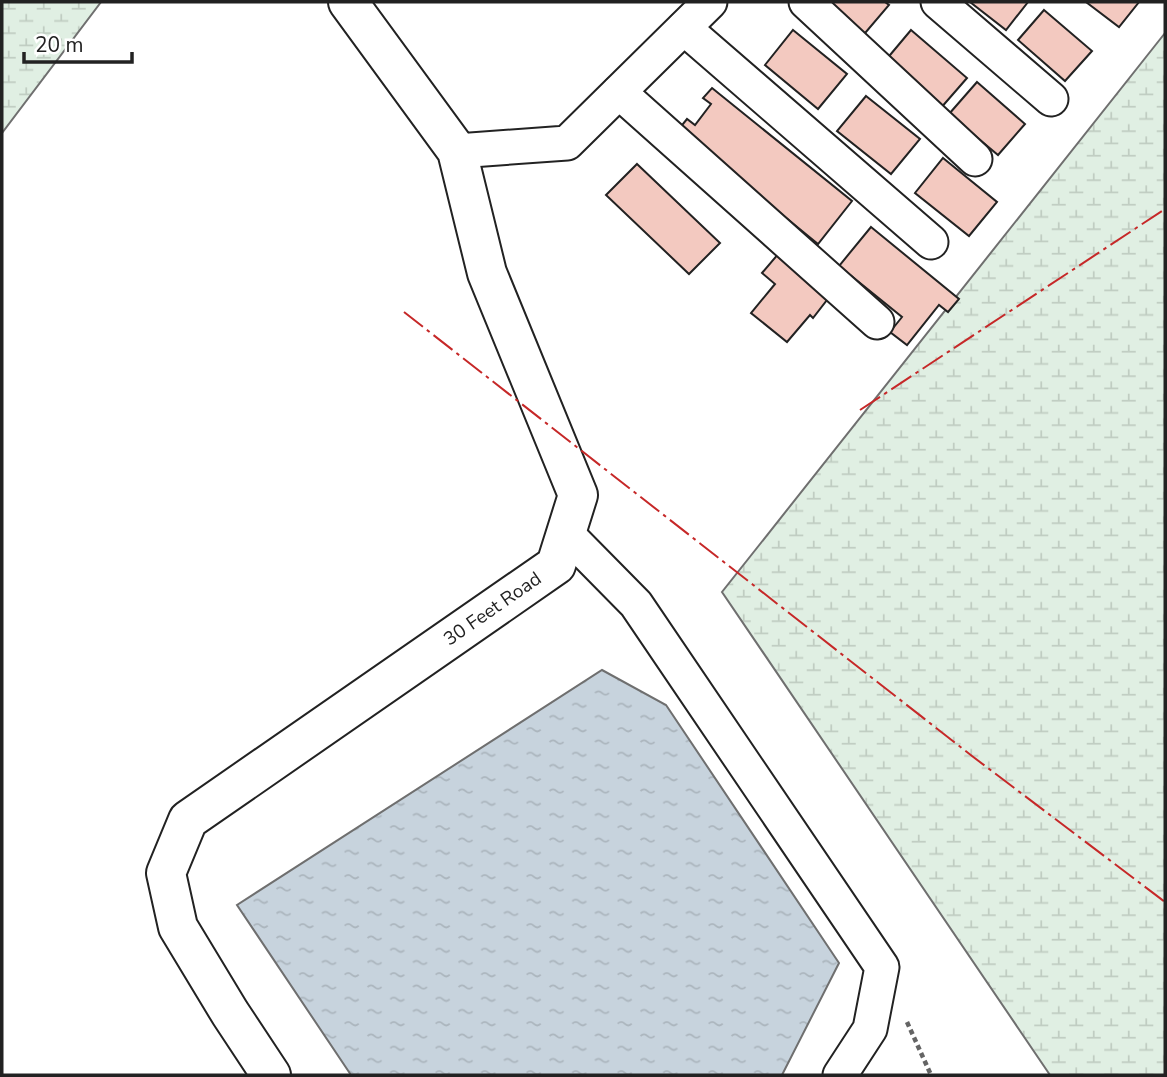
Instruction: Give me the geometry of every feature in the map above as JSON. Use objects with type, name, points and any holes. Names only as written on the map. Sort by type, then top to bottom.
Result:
[{"type":"street","name":"30 Feet Road","points":[[271,1075],[178,927],[166,873],[188,820],[556,565],[578,495],[488,273],[457,151],[348,2]]},
{"type":"street","points":[[457,151],[567,143],[710,2]]},
{"type":"street","points":[[806,2],[975,159]]},
{"type":"street","points":[[938,2],[1051,99]]},
{"type":"street","points":[[684,28],[931,242]]},
{"type":"street","points":[[619,92],[877,322]]},
{"type":"street","points":[[566,533],[636,604],[882,967],[870,1029],[840,1075]]},
{"type":"green space","points":[[2,2],[101,2],[2,133]]},
{"type":"green space","points":[[1165,33],[1165,1075],[1050,1075],[722,592]]},
{"type":"water","points":[[602,670],[666,705],[839,963],[782,1075],[351,1075],[237,905]]},
{"type":"building","points":[[818,2],[885,2],[889,5],[860,39]]},
{"type":"building","points":[[970,2],[1028,2],[1006,30]]},
{"type":"building","points":[[1086,2],[1139,2],[1119,27]]},
{"type":"building","points":[[1044,10],[1092,51],[1065,81],[1018,40]]},
{"type":"building","points":[[793,30],[847,74],[818,109],[765,65]]},
{"type":"building","points":[[911,30],[967,78],[940,109],[885,61]]},
{"type":"building","points":[[977,82],[1025,124],[998,155],[949,114]]},
{"type":"building","points":[[712,88],[852,201],[818,244],[678,130],[687,119],[695,125],[711,104],[703,98]]},
{"type":"building","points":[[866,96],[920,139],[891,174],[837,131]]},
{"type":"building","points":[[943,158],[997,202],[969,236],[915,193]]},
{"type":"building","points":[[637,164],[720,243],[689,274],[606,195]]},
{"type":"building","points":[[871,227],[959,299],[948,312],[939,305],[907,345],[890,332],[902,317],[839,266]]},
{"type":"building","points":[[785,246],[830,296],[813,318],[810,315],[787,342],[751,313],[775,284],[762,273]]},
{"type":"power","points":[[860,410],[1165,209]]},
{"type":"power","points":[[404,312],[972,756],[1165,902]]}]
